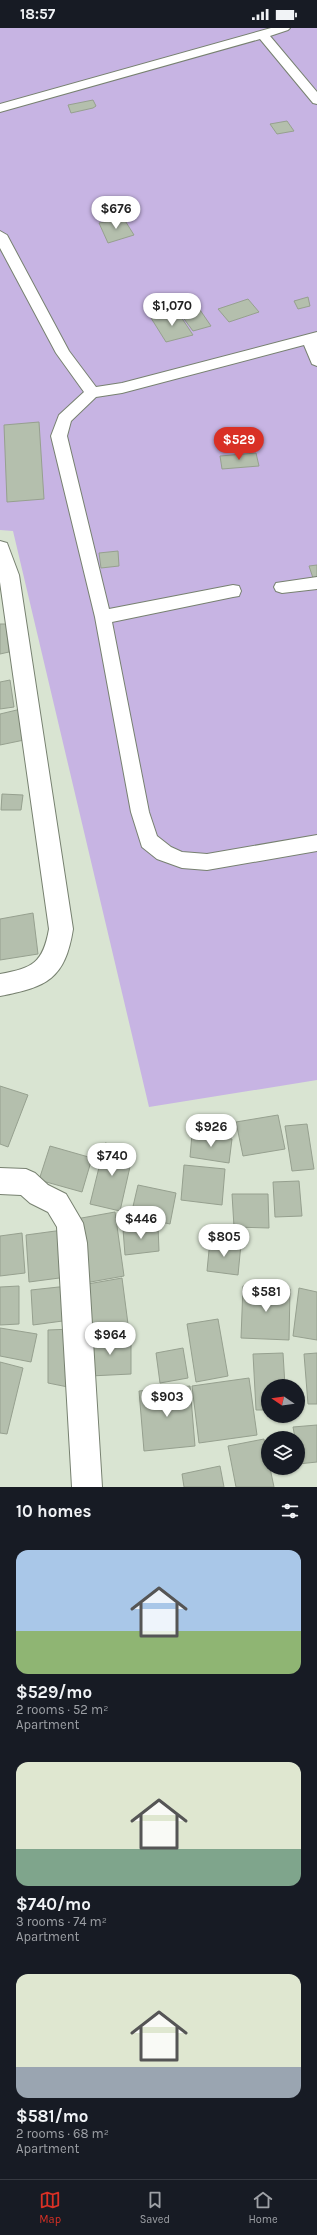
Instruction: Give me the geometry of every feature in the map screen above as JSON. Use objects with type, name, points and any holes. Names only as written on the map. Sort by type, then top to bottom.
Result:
[{"type":"street","points":[[0,548],[9,575],[61,929],[59,946],[52,964],[41,973],[22,981],[0,985]]},
{"type":"street","points":[[0,1181],[26,1182],[39,1194],[57,1203],[70,1223],[73,1242],[86,1487]]},
{"type":"lane","points":[[0,108],[284,28]]},
{"type":"lane","points":[[262,34],[317,100]]},
{"type":"lane","points":[[2,240],[63,353],[92,393]]},
{"type":"lane","points":[[317,361],[313,339],[122,388],[92,393],[64,419],[59,436],[103,617],[140,812],[149,841],[164,853],[182,860],[207,862],[317,843]]},
{"type":"lane","points":[[282,587],[317,583]]},
{"type":"lane","points":[[103,617],[234,590]]},
{"type":"shaded area","points":[[0,28],[317,28],[317,1080],[149,1107],[13,531],[0,530]]},
{"type":"building","points":[[93,100],[96,106],[93,108],[71,113],[68,105]]},
{"type":"building","points":[[287,121],[294,131],[277,134],[270,124]]},
{"type":"building","points":[[124,219],[134,235],[108,243],[99,223]]},
{"type":"building","points":[[308,297],[310,306],[298,309],[294,301]]},
{"type":"building","points":[[248,299],[259,312],[229,322],[218,309]]},
{"type":"building","points":[[198,307],[211,326],[193,331],[179,312]]},
{"type":"building","points":[[177,311],[193,335],[166,342],[151,318]]},
{"type":"building","points":[[39,422],[44,499],[7,502],[4,425]]},
{"type":"building","points":[[256,453],[259,466],[222,469],[220,456]]},
{"type":"building","points":[[118,551],[119,566],[101,568],[99,553]]},
{"type":"building","points":[[317,565],[317,577],[313,578],[309,566]]},
{"type":"building","points":[[0,624],[6,624],[9,652],[0,654]]},
{"type":"building","points":[[10,680],[14,707],[0,709],[0,682]]},
{"type":"building","points":[[21,709],[29,739],[0,745],[0,714]]},
{"type":"building","points":[[2,794],[23,795],[21,810],[1,810]]},
{"type":"building","points":[[33,913],[38,954],[0,960],[0,919]]},
{"type":"building","points":[[0,1086],[28,1095],[8,1147],[0,1144]]},
{"type":"building","points":[[278,1115],[285,1149],[243,1156],[236,1122]]},
{"type":"building","points":[[307,1124],[314,1169],[292,1171],[285,1126]]},
{"type":"building","points":[[192,1134],[232,1139],[229,1163],[190,1157]]},
{"type":"building","points":[[105,1143],[134,1149],[120,1211],[90,1204]]},
{"type":"building","points":[[50,1146],[92,1158],[82,1192],[39,1180]]},
{"type":"building","points":[[184,1165],[225,1169],[222,1205],[181,1200]]},
{"type":"building","points":[[299,1181],[302,1216],[275,1217],[273,1182]]},
{"type":"building","points":[[138,1185],[176,1193],[170,1224],[131,1215]]},
{"type":"building","points":[[232,1194],[268,1194],[269,1228],[234,1227]]},
{"type":"building","points":[[115,1212],[124,1276],[85,1283],[76,1219]]},
{"type":"building","points":[[158,1226],[159,1251],[125,1255],[123,1229]]},
{"type":"building","points":[[63,1230],[67,1277],[29,1282],[26,1235]]},
{"type":"building","points":[[22,1233],[25,1273],[0,1276],[0,1236]]},
{"type":"building","points":[[210,1240],[241,1244],[238,1275],[207,1271]]},
{"type":"building","points":[[122,1278],[128,1324],[88,1331],[82,1285]]},
{"type":"building","points":[[19,1286],[19,1324],[0,1325],[0,1287]]},
{"type":"building","points":[[68,1286],[70,1320],[33,1325],[31,1290]]},
{"type":"building","points":[[243,1286],[290,1289],[289,1340],[241,1338]]},
{"type":"building","points":[[299,1288],[317,1292],[317,1340],[293,1336]]},
{"type":"building","points":[[218,1319],[228,1376],[196,1382],[187,1324]]},
{"type":"building","points":[[0,1328],[37,1334],[31,1362],[0,1356]]},
{"type":"building","points":[[72,1329],[73,1388],[48,1383],[48,1330]]},
{"type":"building","points":[[131,1336],[131,1374],[90,1376],[90,1337]]},
{"type":"building","points":[[183,1348],[188,1378],[160,1383],[156,1353]]},
{"type":"building","points":[[283,1353],[285,1379],[261,1379],[261,1410],[256,1410],[253,1354]]},
{"type":"building","points":[[317,1353],[317,1404],[308,1404],[304,1354]]},
{"type":"building","points":[[0,1362],[23,1368],[7,1434],[0,1433]]},
{"type":"building","points":[[249,1378],[257,1435],[199,1443],[192,1386]]},
{"type":"building","points":[[190,1386],[195,1446],[144,1451],[139,1391]]},
{"type":"building","points":[[317,1425],[317,1462],[305,1463],[305,1431],[294,1431],[293,1427]]},
{"type":"building","points":[[261,1440],[261,1475],[271,1475],[274,1487],[236,1487],[228,1446]]},
{"type":"building","points":[[220,1466],[224,1487],[184,1487],[182,1474]]}]
